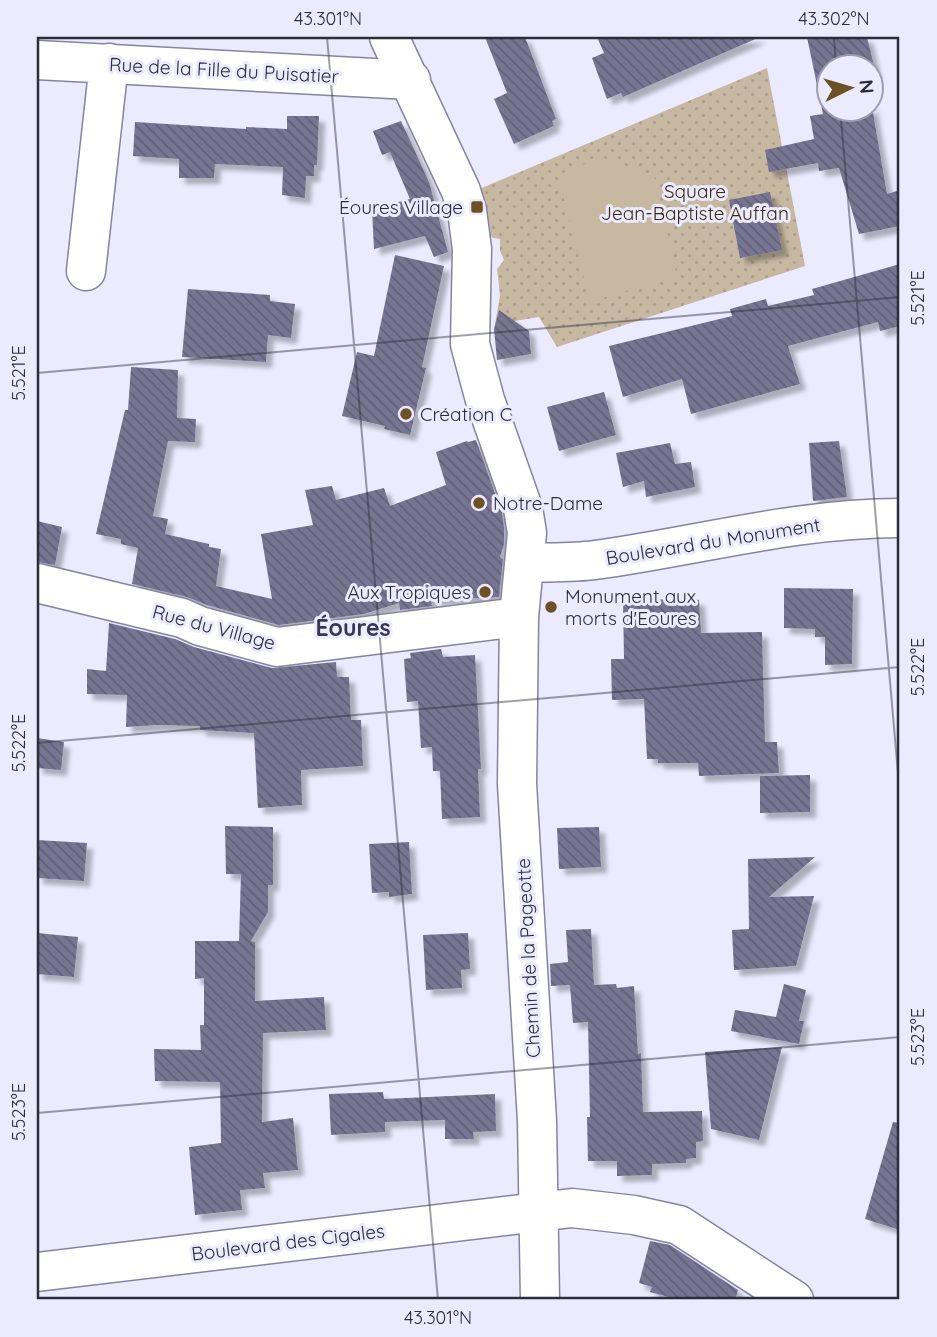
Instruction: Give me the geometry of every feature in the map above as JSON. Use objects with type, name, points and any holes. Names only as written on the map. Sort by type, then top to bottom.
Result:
[{"type":"street","name":"Chemin de la Pageotte","points":[[389,37],[461,191],[467,211],[472,250],[470,344],[527,533],[519,617],[517,784],[532,1020],[540,1300]]},
{"type":"street","name":"Rue de la Fille du Puisatier","points":[[37,60],[411,80]]},
{"type":"street","points":[[86,271],[108,64]]},
{"type":"street","name":"Boulevard du Monument","points":[[526,563],[593,560],[775,528],[873,518],[900,518]]},
{"type":"street","name":"Rue du Village","points":[[37,583],[182,618],[200,626],[276,647],[519,617]]},
{"type":"street","name":"Boulevard des Cigales","points":[[37,1272],[572,1208],[634,1215],[679,1225],[794,1300]]},
{"type":"green space","name":"Square Jean-Baptiste Auffan","points":[[767,68],[805,266],[557,347],[539,317],[495,324],[500,295],[497,269],[504,260],[500,251],[500,239],[493,238],[488,233],[477,190]]},
{"type":"green space","points":[[601,157],[655,178],[677,276],[590,302],[558,175]]},
{"type":"building","points":[[485,37],[525,37],[556,119],[552,121],[554,126],[514,144],[494,99],[507,93]]},
{"type":"building","points":[[597,37],[760,37],[623,97],[621,93],[607,99],[592,58],[604,53]]},
{"type":"building","points":[[807,37],[867,37],[871,52],[814,52],[814,71]]},
{"type":"building","points":[[814,115],[814,122],[875,122],[887,194],[900,190],[900,226],[859,234],[839,168],[819,171],[818,163],[769,172],[765,150],[814,139],[810,116]]},
{"type":"building","points":[[287,116],[319,116],[317,165],[314,165],[314,176],[306,176],[305,198],[282,195],[283,167],[215,164],[214,178],[179,178],[179,159],[133,156],[135,122],[287,129]]},
{"type":"building","points":[[401,121],[429,182],[448,252],[434,257],[425,236],[374,249],[372,209],[410,199],[390,152],[382,155],[373,131]]},
{"type":"building","points":[[770,192],[782,250],[740,258],[729,200]]},
{"type":"building","points":[[395,255],[444,266],[422,367],[426,368],[410,435],[342,416],[357,352],[374,356]]},
{"type":"building","points":[[900,264],[900,326],[880,331],[878,322],[788,346],[800,384],[691,414],[682,379],[623,397],[609,346],[732,316],[730,309],[766,299],[768,306],[814,295],[812,289]]},
{"type":"building","points":[[188,289],[270,295],[270,301],[295,304],[291,338],[268,335],[266,362],[182,357]]},
{"type":"building","points":[[499,310],[529,331],[531,354],[497,360],[494,329]]},
{"type":"building","points":[[131,367],[178,370],[177,418],[196,419],[195,442],[168,441],[153,516],[168,519],[165,534],[221,549],[216,586],[272,599],[261,534],[313,525],[305,490],[332,486],[336,500],[384,488],[390,506],[446,485],[436,452],[476,440],[502,513],[504,544],[500,557],[503,559],[499,597],[431,600],[432,606],[400,610],[399,603],[364,614],[279,625],[187,597],[132,584],[138,548],[121,544],[121,539],[96,534],[125,410],[128,410]]},
{"type":"building","points":[[604,392],[616,435],[559,451],[547,407]]},
{"type":"building","points":[[839,441],[847,497],[813,501],[809,443]]},
{"type":"building","points":[[670,443],[675,464],[691,462],[695,487],[646,497],[644,481],[623,487],[616,453]]},
{"type":"building","points":[[37,521],[62,527],[55,565],[37,562]]},
{"type":"building","points":[[784,588],[853,589],[852,664],[825,665],[825,637],[815,637],[815,629],[784,628]]},
{"type":"building","points":[[685,598],[699,600],[701,633],[762,632],[765,742],[777,742],[779,773],[699,776],[698,763],[658,763],[658,759],[647,759],[644,699],[612,700],[611,659],[624,659],[623,602]]},
{"type":"building","points":[[109,623],[175,639],[194,647],[272,668],[336,662],[337,677],[349,677],[351,720],[361,720],[363,766],[301,770],[302,805],[258,808],[254,733],[200,730],[200,726],[126,727],[127,695],[87,694],[87,669],[106,671]]},
{"type":"building","points":[[441,649],[443,657],[475,655],[481,769],[478,769],[480,817],[442,819],[440,771],[433,771],[432,747],[421,748],[418,701],[407,702],[404,659],[411,658],[410,653]]},
{"type":"building","points":[[37,738],[64,742],[61,770],[37,768]]},
{"type":"building","points":[[810,775],[810,812],[760,813],[760,776]]},
{"type":"building","points":[[225,826],[273,827],[273,885],[268,885],[268,912],[251,941],[255,942],[255,1001],[324,997],[326,1030],[263,1033],[262,1122],[293,1118],[298,1170],[263,1173],[265,1188],[240,1190],[242,1210],[195,1215],[189,1147],[221,1143],[220,1082],[155,1081],[154,1049],[201,1050],[204,978],[195,979],[195,941],[239,941],[241,874],[226,874]]},
{"type":"building","points":[[599,827],[601,867],[559,869],[557,828]]},
{"type":"building","points":[[37,840],[87,843],[84,881],[37,878]]},
{"type":"building","points":[[409,842],[412,894],[389,897],[389,892],[372,893],[369,844]]},
{"type":"building","points":[[815,857],[769,897],[814,896],[796,966],[734,970],[732,930],[749,929],[748,859]]},
{"type":"building","points":[[591,929],[594,985],[616,984],[617,988],[634,986],[638,1054],[641,1053],[643,1112],[702,1111],[703,1141],[696,1142],[696,1158],[686,1159],[686,1163],[652,1164],[652,1175],[617,1176],[617,1161],[588,1161],[588,1022],[573,1023],[570,985],[551,986],[550,964],[568,962],[566,930]]},
{"type":"building","points":[[37,933],[78,937],[74,977],[37,974]]},
{"type":"building","points":[[468,933],[470,969],[461,970],[462,988],[426,990],[423,935]]},
{"type":"building","points":[[784,984],[806,990],[799,1021],[804,1021],[799,1044],[731,1031],[735,1010],[776,1017]]},
{"type":"building","points":[[782,1047],[759,1140],[711,1129],[705,1052]]},
{"type":"building","points":[[383,1092],[384,1099],[495,1094],[496,1131],[473,1132],[474,1139],[445,1139],[445,1120],[385,1122],[385,1132],[331,1135],[329,1094]]},
{"type":"building","points":[[893,1122],[900,1123],[900,1230],[865,1219]]},
{"type":"building","points":[[650,1241],[670,1245],[738,1290],[735,1300],[680,1300],[650,1292],[652,1287],[639,1283]]},
{"type":"place","name":"Éoures Village","points":[[477,207]]},
{"type":"place","name":"Création C","points":[[406,414]]},
{"type":"place","name":"Notre-Dame","points":[[479,503]]},
{"type":"place","name":"Aux Tropiques","points":[[485,592]]},
{"type":"place","name":"Monument aux morts d'Eoures","points":[[551,607]]},
{"type":"district","name":"Éoures","points":[[353,628]]}]
